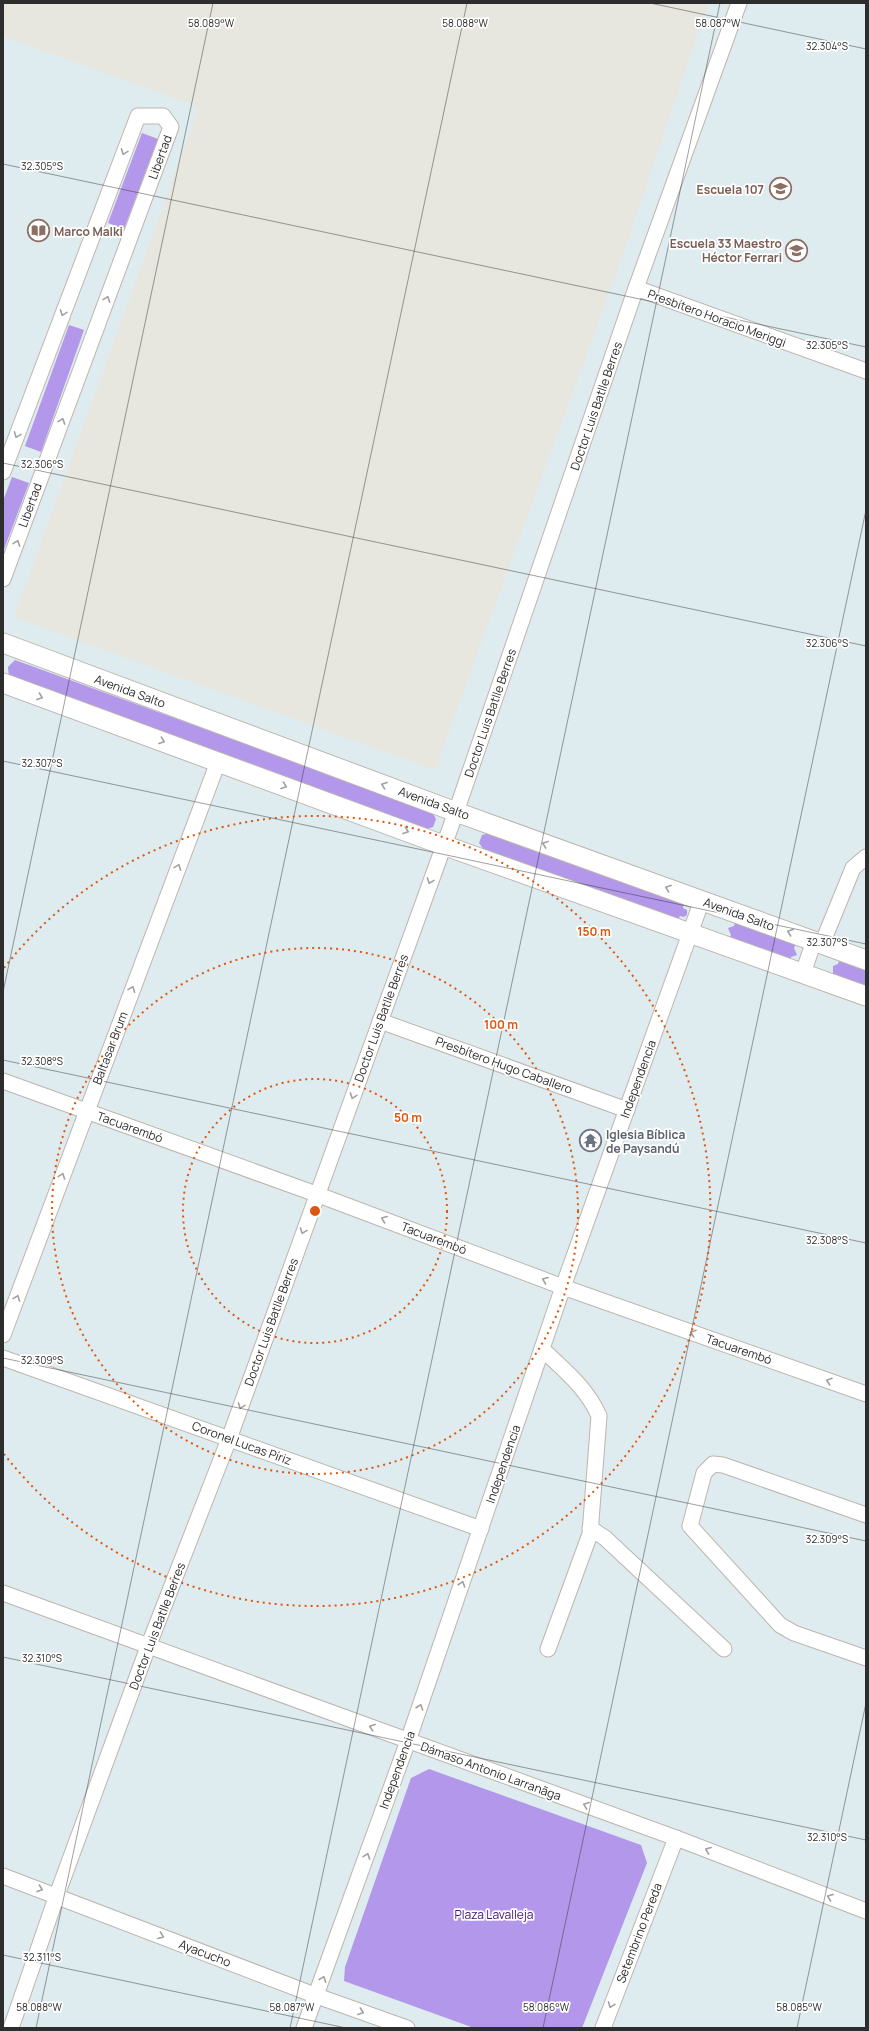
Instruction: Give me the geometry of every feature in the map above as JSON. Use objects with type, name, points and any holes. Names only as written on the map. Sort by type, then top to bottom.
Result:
[{"type":"street","name":"Doctor Luis Batlle Berres","points":[[11,2028],[57,1895],[148,1647],[229,1439],[316,1194],[456,812],[636,288],[739,3]]},
{"type":"street","name":"Libertad","points":[[3,472],[138,116],[163,116],[171,127],[3,579]]},
{"type":"street","name":"Presbítero Horacio Meriggi","points":[[636,288],[866,371]]},
{"type":"street","name":"Avenida Salto","points":[[3,644],[456,812],[866,960]]},
{"type":"street","points":[[3,683],[443,845],[866,996]]},
{"type":"street","name":"Baltasar Brum","points":[[3,1335],[218,762]]},
{"type":"street","points":[[803,973],[853,868],[866,857]]},
{"type":"street","name":"Independencia","points":[[304,2028],[317,1996],[408,1741],[563,1287],[702,900]]},
{"type":"street","name":"Presbítero Hugo Caballero","points":[[380,1021],[627,1110]]},
{"type":"street","name":"Tacuarembó","points":[[3,1080],[316,1194],[563,1287],[866,1394]]},
{"type":"street","points":[[542,1349],[583,1388],[594,1404],[599,1416],[590,1534],[548,1649]]},
{"type":"street","name":"Coronel Lucas Píriz","points":[[3,1358],[481,1529]]},
{"type":"street","points":[[866,1515],[723,1465],[713,1464],[704,1473],[690,1526],[780,1625],[794,1633],[866,1658]]},
{"type":"street","points":[[590,1528],[605,1538],[724,1649]]},
{"type":"street","name":"Dámaso Antonio Larranãga","points":[[3,1593],[676,1838],[866,1911]]},
{"type":"street","name":"Setembrino Pereda","points":[[603,2028],[676,1838]]},
{"type":"street","name":"Ayacucho","points":[[3,1876],[57,1895],[317,1996],[407,2028]]},
{"type":"shaded area","points":[[3,3],[708,3],[621,260],[435,770],[14,617],[199,107],[3,36]]},
{"type":"green space","points":[[142,133],[158,139],[124,229],[108,223]]},
{"type":"green space","points":[[69,325],[84,330],[41,452],[25,446]]},
{"type":"green space","points":[[12,477],[29,483],[3,552],[3,501]]},
{"type":"green space","points":[[15,660],[432,812],[436,819],[433,827],[427,829],[9,678],[8,667]]},
{"type":"green space","points":[[490,833],[684,904],[683,908],[687,910],[687,915],[684,917],[680,916],[678,920],[484,850],[479,843],[482,835]]},
{"type":"green space","points":[[735,922],[796,944],[794,948],[797,955],[791,957],[789,961],[729,939],[731,935],[728,928],[734,926]]},
{"type":"green space","points":[[839,961],[866,970],[866,989],[833,978],[833,966],[838,964]]},
{"type":"green space","name":"Plaza Lavalleja","points":[[429,1769],[641,1845],[647,1863],[582,2028],[474,2028],[344,1981],[345,1967],[411,1778]]},
{"type":"place","name":"Escuela 107","points":[[780,189]]},
{"type":"place","name":"Marco Malki","points":[[39,231]]},
{"type":"place","name":"Escuela 33 Maestro Héctor Ferrari","points":[[797,250]]},
{"type":"place","name":"Iglesia Bíblica de Paysandú","points":[[590,1141]]}]
